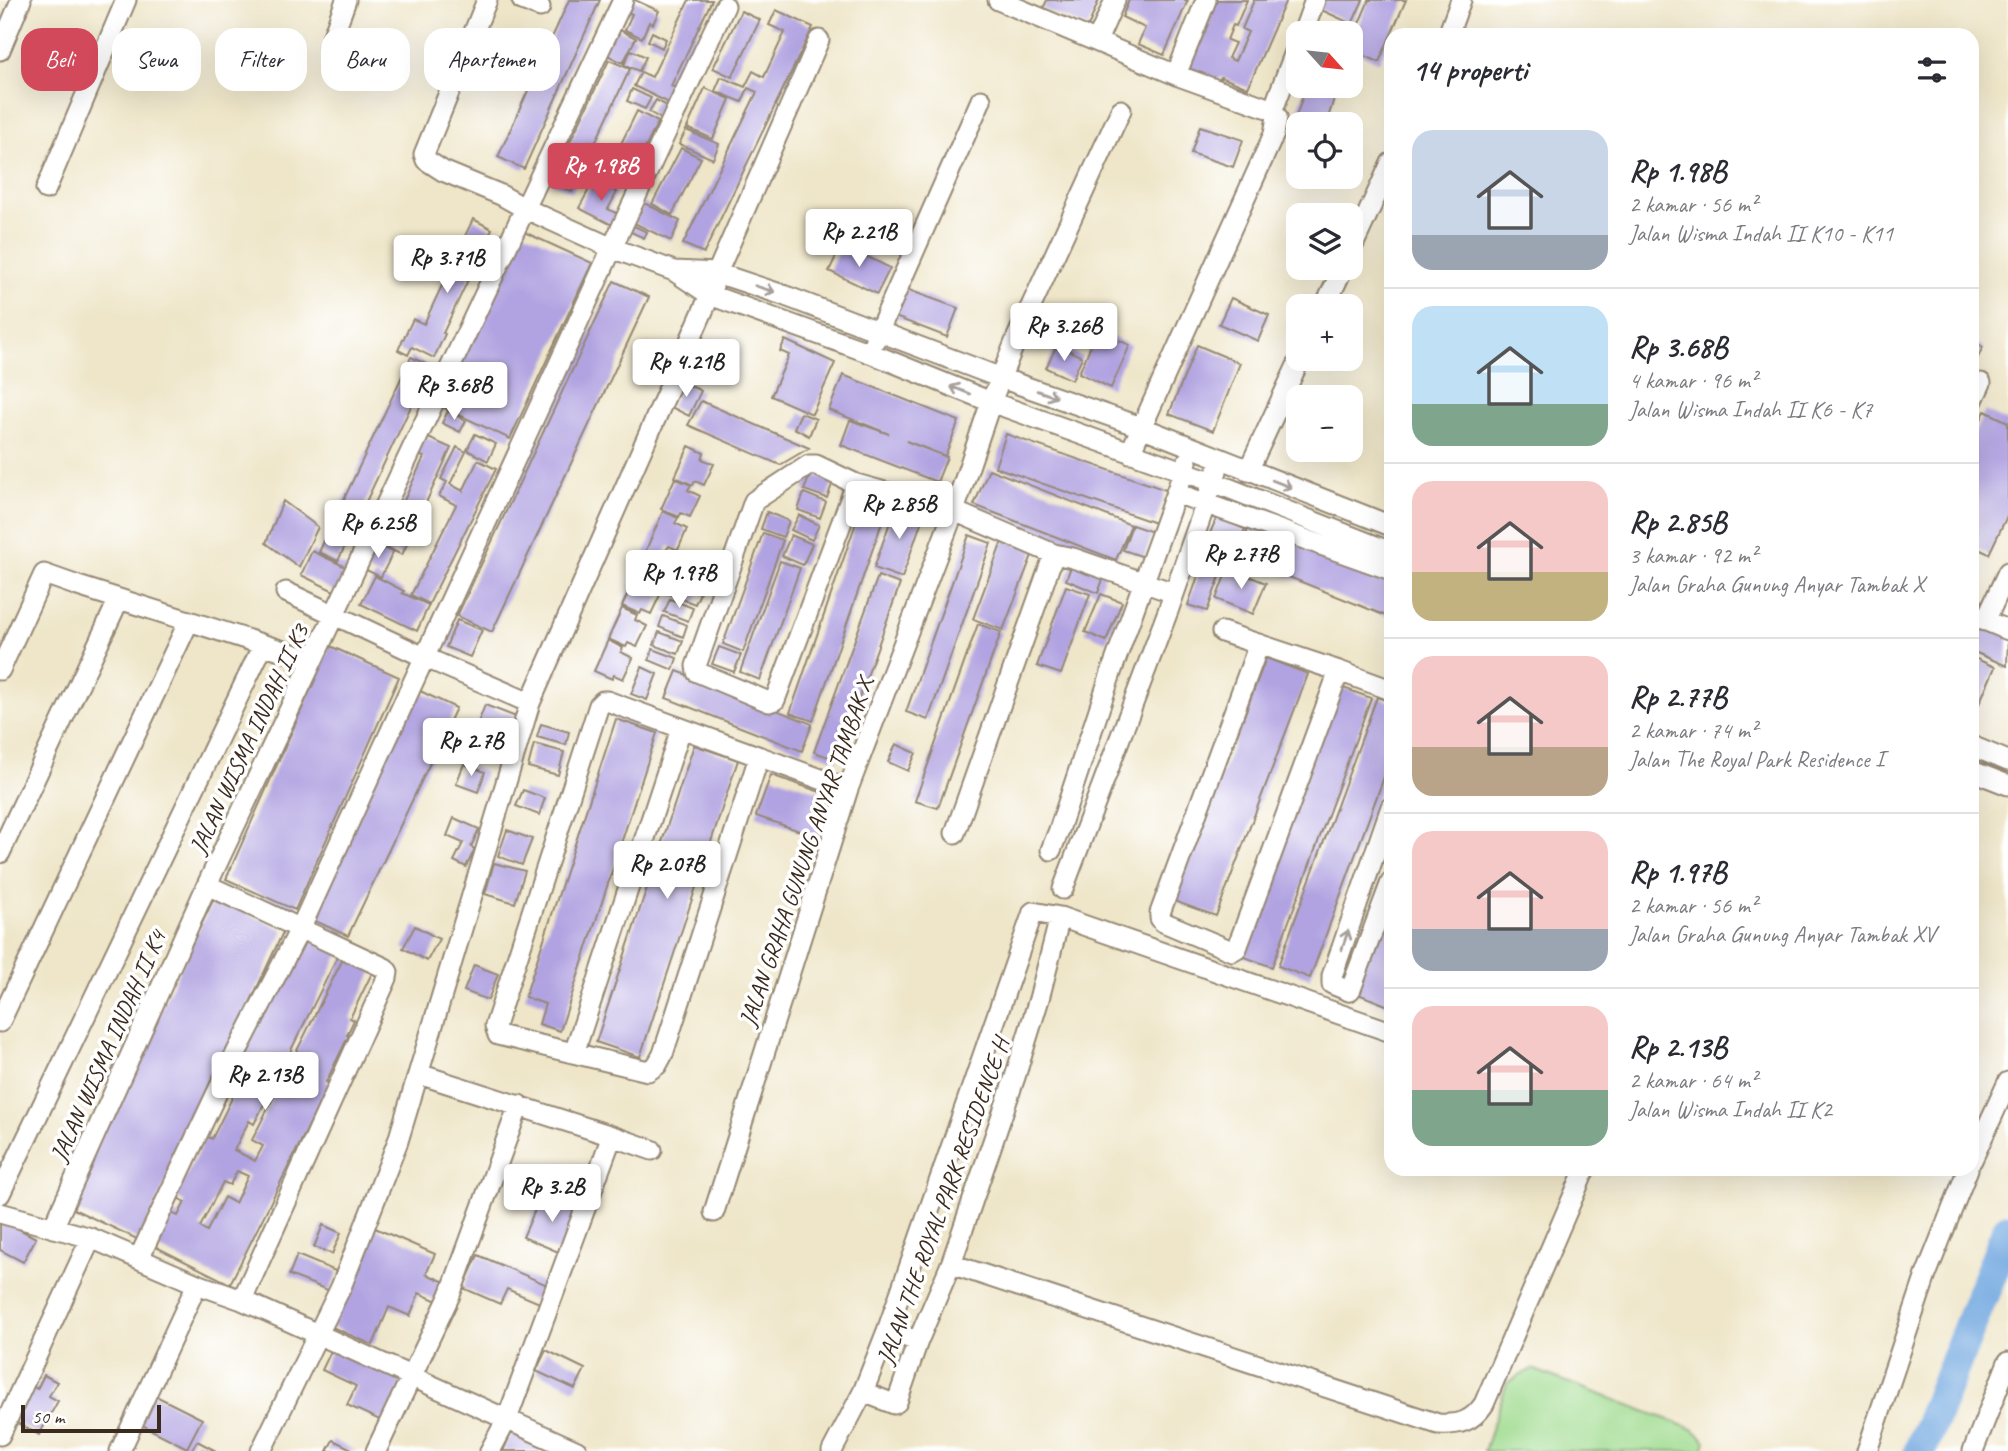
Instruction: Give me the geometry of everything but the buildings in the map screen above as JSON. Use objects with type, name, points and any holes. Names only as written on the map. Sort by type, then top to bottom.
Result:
[{"type":"street","points":[[0,50],[22,0]]},
{"type":"street","points":[[46,189],[126,0]]},
{"type":"street","points":[[336,28],[346,0]]},
{"type":"street","points":[[487,0],[425,154],[426,160],[443,171],[501,195],[612,248],[674,271],[710,295],[870,353],[991,402],[1213,482],[1384,549]]},
{"type":"street","name":"JALAN WISMA INDAH II K3","points":[[207,885],[623,0]]},
{"type":"street","points":[[998,0],[1031,6],[1097,41],[1176,75],[1273,110],[1277,117],[1275,134],[1130,453]]},
{"type":"street","points":[[1097,41],[1115,0]]},
{"type":"street","points":[[1176,75],[1206,0]]},
{"type":"street","points":[[1307,21],[1315,0]]},
{"type":"street","points":[[1451,28],[1461,0]]},
{"type":"street","points":[[139,1258],[230,1065],[301,927],[612,248],[726,6]]},
{"type":"street","points":[[261,1451],[341,1287],[398,1141],[530,703],[819,40]]},
{"type":"street","points":[[1273,110],[1286,76]]},
{"type":"street","points":[[870,353],[981,100]]},
{"type":"street","name":"JALAN GRAHA GUNUNG ANYAR TAMBAK X","points":[[714,1212],[848,789],[1017,337],[1121,110]]},
{"type":"street","points":[[1363,224],[1384,178]]},
{"type":"street","points":[[674,271],[717,273],[880,330],[1001,378],[1141,427],[1384,523]]},
{"type":"street","points":[[1248,471],[1294,371]]},
{"type":"street","points":[[1979,387],[1981,383]]},
{"type":"street","points":[[1051,850],[1146,583],[1182,472],[1193,448]]},
{"type":"street","points":[[1063,889],[1221,460]]},
{"type":"street","points":[[856,484],[774,702],[697,672],[696,666],[754,500],[808,465],[856,484],[954,511],[1054,554],[1171,592]]},
{"type":"street","points":[[1176,493],[1384,568]]},
{"type":"street","points":[[955,833],[1054,554]]},
{"type":"street","points":[[2008,572],[1979,618],[2008,630]]},
{"type":"street","points":[[0,670],[44,573],[312,660]]},
{"type":"street","points":[[286,592],[530,703]]},
{"type":"street","points":[[0,853],[119,599]]},
{"type":"street","points":[[0,1022],[189,621]]},
{"type":"street","points":[[1222,632],[1384,687]]},
{"type":"street","points":[[1259,644],[1160,913],[1163,922],[1232,951],[1237,948],[1339,671]]},
{"type":"street","points":[[0,1194],[263,645]]},
{"type":"street","points":[[1114,670],[1139,680]]},
{"type":"street","points":[[759,757],[663,1054],[657,1065],[648,1071],[498,1035],[495,1026],[598,705],[603,701],[607,701],[848,789]]},
{"type":"street","points":[[575,1053],[681,729]]},
{"type":"street","points":[[1979,749],[2008,761]]},
{"type":"street","points":[[1979,774],[2008,785]]},
{"type":"street","points":[[1384,827],[1332,976],[1332,984],[1349,990],[1352,987],[1384,901]]},
{"type":"street","points":[[207,885],[301,927],[385,968],[388,972],[242,1300]]},
{"type":"street","name":"JALAN WISMA INDAH II K4","points":[[53,1228],[207,885]]},
{"type":"street","points":[[877,1398],[905,1337],[1033,912],[1060,917],[1384,1030]]},
{"type":"street","name":"JALAN THE ROYAL PARK RESIDENCE H","points":[[832,1451],[877,1398],[894,1404],[897,1402],[905,1337],[951,1264],[1015,1077],[1060,917]]},
{"type":"street","points":[[419,1074],[652,1150]]},
{"type":"street","points":[[1979,1145],[2008,1082]]},
{"type":"street","points":[[376,1451],[450,1295],[519,1105]]},
{"type":"street","points":[[490,1451],[507,1419],[612,1136]]},
{"type":"street","points":[[951,1264],[1438,1424],[1454,1425],[1466,1422],[1477,1414],[1484,1404],[1583,1176]]},
{"type":"street","points":[[1867,1451],[1926,1275],[1965,1176]]},
{"type":"street","points":[[0,1213],[91,1238],[197,1284],[242,1300],[577,1451]]},
{"type":"street","points":[[0,1435],[91,1238]]},
{"type":"street","points":[[120,1451],[197,1284]]},
{"type":"street","points":[[1973,1451],[2008,1362]]},
{"type":"green space","points":[[1532,1369],[1693,1429],[1706,1441],[1703,1451],[1484,1451],[1507,1383]]},
{"type":"waterway","points":[[1920,1451],[2008,1230]]}]
